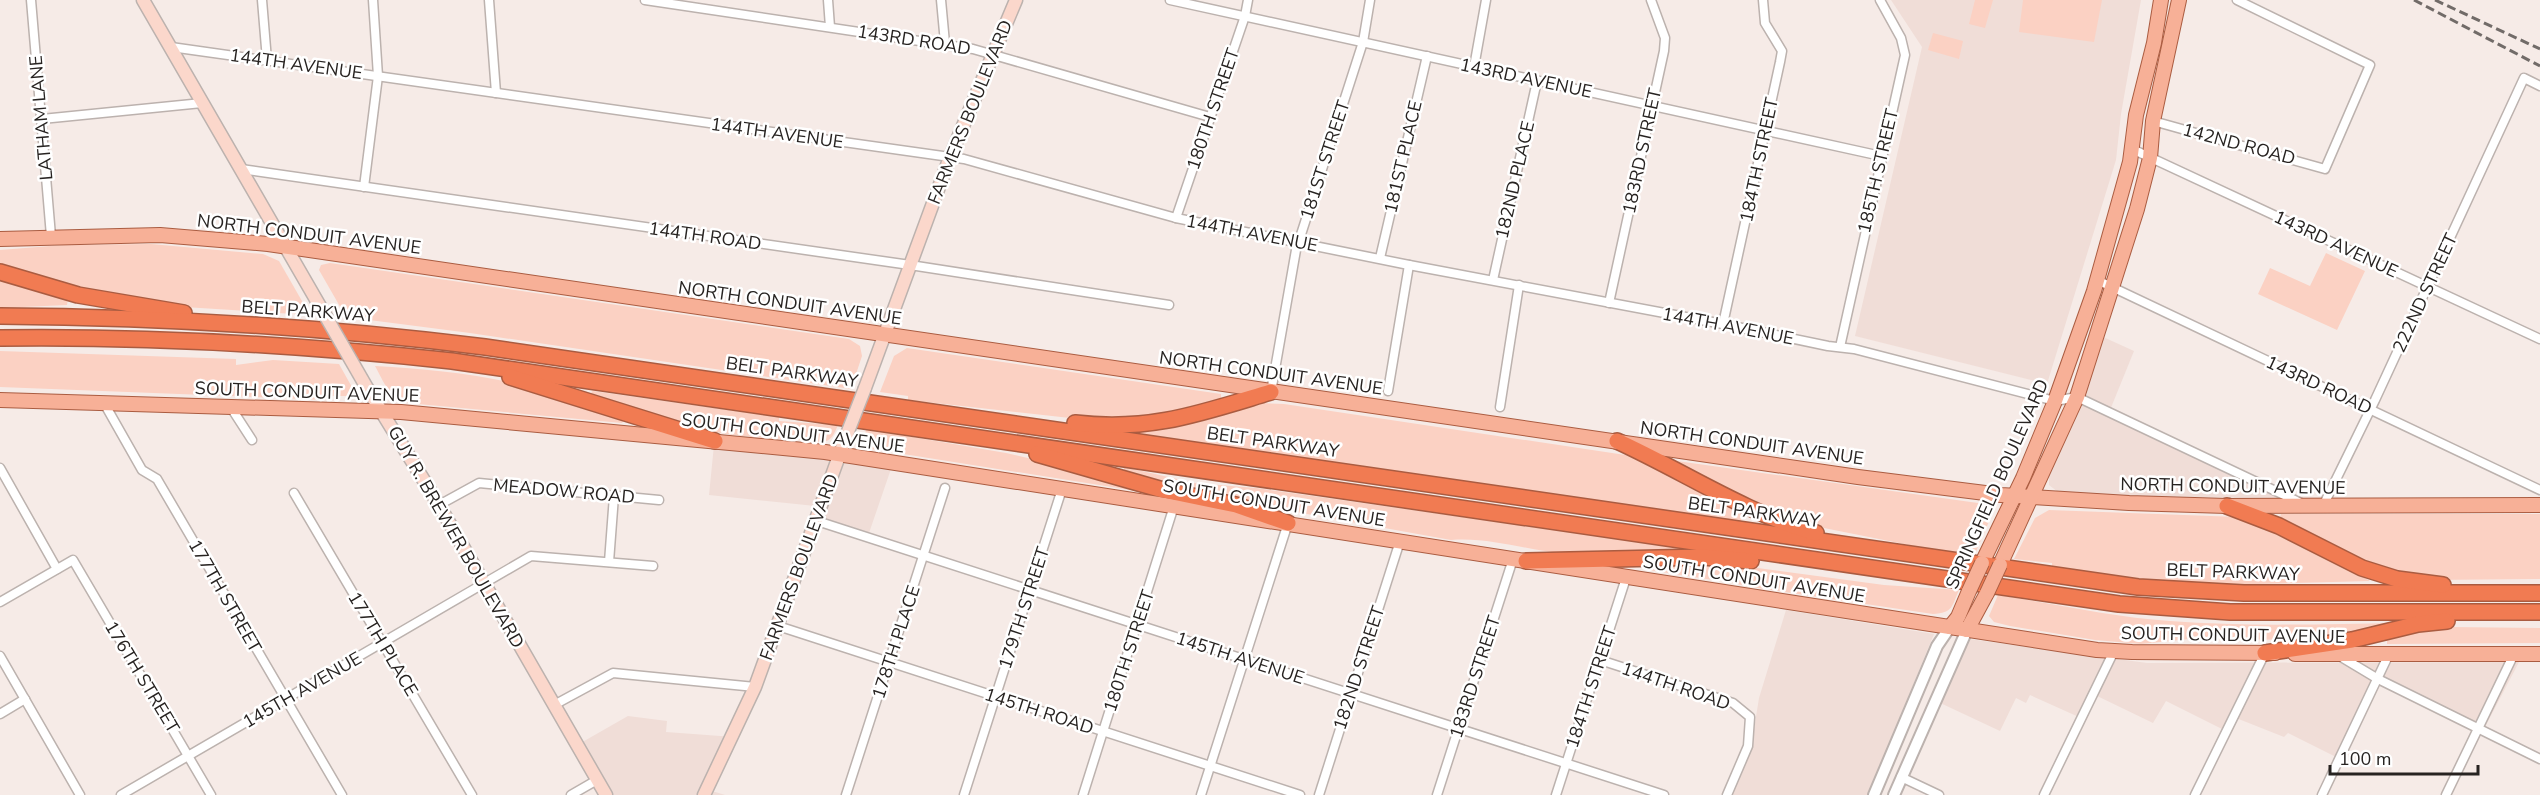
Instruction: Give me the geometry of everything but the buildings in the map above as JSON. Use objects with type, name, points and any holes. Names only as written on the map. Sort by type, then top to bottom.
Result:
[{"type":"highway","points":[[0,272],[78,295],[267,327]]},
{"type":"highway","name":"BELT PARKWAY","points":[[0,316],[126,319],[267,327],[344,332],[485,347],[2102,583],[2173,590],[2244,593],[2540,593]]},
{"type":"highway","name":"BELT PARKWAY","points":[[5,338],[267,346],[452,361],[2156,608],[2267,613],[2535,612]]},
{"type":"highway","points":[[452,361],[555,390],[715,441]]},
{"type":"highway","points":[[964,416],[1099,425],[1142,425],[1176,420],[1271,392]]},
{"type":"highway","points":[[982,438],[1163,490],[1236,505],[1288,523]]},
{"type":"highway","points":[[1617,441],[1655,458],[1732,501],[1770,519],[1870,549]]},
{"type":"highway","points":[[2227,506],[2279,526],[2337,557],[2384,576],[2411,582],[2511,593]]},
{"type":"highway","points":[[1519,560],[1720,558],[1788,566],[1863,567]]},
{"type":"highway","points":[[2265,653],[2362,638],[2418,624],[2535,612]]},
{"type":"main road","name":"GUY R. BREWER BOULEVARD","points":[[143,0],[606,795]]},
{"type":"main road","name":"FARMERS BOULEVARD","points":[[704,795],[755,687],[950,157],[1016,0]]},
{"type":"main road","name":"SPRINGFIELD BOULEVARD","points":[[1950,627],[1958,617],[2055,401],[2097,280],[2132,149],[2136,115],[2154,43],[2161,0]]},
{"type":"main road","name":"SPRINGFIELD BOULEVARD","points":[[1968,630],[2077,397],[2137,209],[2150,158],[2153,121],[2179,0]]},
{"type":"main road","name":"NORTH CONDUIT AVENUE","points":[[0,239],[51,236],[187,236],[287,247],[1892,482],[2014,496],[2227,506],[2540,505]]},
{"type":"main road","name":"SOUTH CONDUIT AVENUE","points":[[0,399],[382,411],[840,454],[1626,578],[2114,651],[2540,654]]},
{"type":"street","name":"LATHAM LANE","points":[[31,0],[51,236]]},
{"type":"street","points":[[262,0],[267,60]]},
{"type":"street","points":[[364,187],[378,76],[373,0]]},
{"type":"street","points":[[489,0],[496,93]]},
{"type":"street","name":"143RD ROAD","points":[[645,0],[945,44],[993,54],[1210,117]]},
{"type":"street","points":[[715,0],[716,10]]},
{"type":"street","points":[[828,0],[830,27]]},
{"type":"street","points":[[941,0],[945,44]]},
{"type":"street","name":"143RD AVENUE","points":[[1170,0],[1881,156]]},
{"type":"street","name":"180TH STREET","points":[[1176,218],[1245,16],[1248,0]]},
{"type":"street","name":"181ST STREET","points":[[1271,392],[1299,242],[1363,42],[1370,0]]},
{"type":"street","points":[[1474,67],[1486,0]]},
{"type":"street","name":"183RD STREET","points":[[1609,303],[1665,38],[1651,0]]},
{"type":"street","name":"184TH STREET","points":[[1723,324],[1782,51],[1765,23],[1763,0]]},
{"type":"street","name":"185TH STREET","points":[[1840,347],[1905,55],[1901,38],[1880,0]]},
{"type":"street","name":"142ND ROAD","points":[[2153,121],[2325,169],[2370,65],[2237,0]]},
{"type":"street","name":"144TH AVENUE","points":[[171,47],[950,157],[1176,218],[1874,354],[2055,401],[2077,397]]},
{"type":"street","name":"181ST PLACE","points":[[1380,258],[1427,56]]},
{"type":"street","name":"222ND STREET","points":[[2323,506],[2371,409],[2523,78],[2540,86]]},
{"type":"street","name":"182ND PLACE","points":[[1492,280],[1537,81]]},
{"type":"street","points":[[42,119],[202,103]]},
{"type":"street","name":"143RD AVENUE","points":[[2132,149],[2540,339]]},
{"type":"street","name":"144TH ROAD","points":[[241,169],[1168,305]]},
{"type":"street","points":[[1388,391],[1409,265]]},
{"type":"street","name":"143RD ROAD","points":[[2097,280],[2540,490]]},
{"type":"street","points":[[1500,407],[1519,285]]},
{"type":"street","points":[[2077,397],[2307,506]]},
{"type":"street","name":"177TH STREET","points":[[104,403],[142,470],[157,479],[342,795]]},
{"type":"street","points":[[230,406],[252,440]]},
{"type":"street","points":[[0,468],[57,569],[0,602]]},
{"type":"street","name":"MEADOW ROAD","points":[[438,505],[480,483],[659,500]]},
{"type":"street","name":"178TH PLACE","points":[[846,795],[945,488]]},
{"type":"street","name":"179TH STREET","points":[[964,795],[1062,489]]},
{"type":"street","name":"177TH PLACE","points":[[294,493],[472,795]]},
{"type":"street","points":[[609,562],[614,496]]},
{"type":"street","name":"180TH STREET","points":[[1083,795],[1174,506]]},
{"type":"street","name":"145TH AVENUE","points":[[817,521],[1664,795]]},
{"type":"street","points":[[1201,795],[1288,523]]},
{"type":"street","name":"182ND STREET","points":[[1319,795],[1400,541]]},
{"type":"street","name":"145TH AVENUE","points":[[121,795],[531,556],[653,566]]},
{"type":"street","name":"176TH STREET","points":[[57,569],[73,560],[211,795]]},
{"type":"street","name":"183RD STREET","points":[[1437,795],[1519,560]]},
{"type":"street","name":"184TH STREET","points":[[1556,795],[1626,578]]},
{"type":"street","name":"145TH ROAD","points":[[778,626],[1300,795]]},
{"type":"street","name":"SPRINGFIELD BOULEVARD","points":[[1874,795],[1938,646],[1950,627]]},
{"type":"street","name":"SPRINGFIELD BOULEVARD","points":[[1894,795],[1968,630]]},
{"type":"street","points":[[2044,795],[2114,651]]},
{"type":"street","points":[[2195,795],[2265,653]]},
{"type":"street","points":[[2335,654],[2378,679],[2540,759]]},
{"type":"street","points":[[2322,795],[2389,654]]},
{"type":"street","points":[[2446,795],[2514,654]]},
{"type":"street","points":[[0,656],[80,795]]},
{"type":"street","name":"144TH ROAD","points":[[1599,660],[1733,703],[1750,717],[1748,746],[1727,795]]},
{"type":"street","points":[[554,705],[613,673],[755,687]]},
{"type":"street","points":[[0,714],[25,699]]},
{"type":"street","points":[[1901,777],[1939,795]]},
{"type":"street","points":[[571,795],[597,780]]},
{"type":"shaded area","points":[[1891,0],[2141,0],[2121,114],[2116,160],[2047,384],[1855,336],[1922,47]]},
{"type":"shaded area","points":[[1975,0],[1993,0],[1985,28],[1969,24]]},
{"type":"shaded area","points":[[2023,0],[2102,0],[2094,42],[2019,32]]},
{"type":"shaded area","points":[[1933,33],[1963,41],[1959,59],[1928,50]]},
{"type":"shaded area","points":[[151,244],[263,254],[279,261],[310,315],[168,306],[67,288],[0,266],[0,250],[63,245]]},
{"type":"shaded area","points":[[2326,253],[2365,271],[2337,330],[2258,294],[2270,268],[2310,286]]},
{"type":"shaded area","points":[[330,263],[849,339],[860,346],[862,356],[851,389],[346,317],[319,270],[321,265]]},
{"type":"shaded area","points":[[0,277],[68,298],[67,305],[0,308]]},
{"type":"shaded area","points":[[2101,336],[2134,351],[2108,415],[2285,499],[2068,494],[2058,492],[2049,485],[2049,468]]},
{"type":"shaded area","points":[[907,348],[1221,394],[1221,402],[1165,418],[1088,420],[908,400],[908,396],[880,392],[894,356]]},
{"type":"shaded area","points":[[0,351],[236,359],[236,365],[273,360],[339,364],[353,389],[348,396],[330,396],[330,400],[0,387]]},
{"type":"shaded area","points":[[375,366],[436,371],[496,380],[536,389],[624,420],[622,423],[407,403],[391,393]]},
{"type":"shaded area","points":[[591,392],[779,417],[779,421],[838,425],[830,439],[822,442],[719,433],[689,424],[687,428],[595,397]]},
{"type":"shaded area","points":[[1258,403],[1284,404],[1632,456],[1657,464],[1742,515],[1741,521],[1132,433],[1132,430]]},
{"type":"shaded area","points":[[866,429],[1006,453],[1066,467],[1143,492],[872,449],[864,442]]},
{"type":"shaded area","points":[[714,445],[892,466],[868,536],[820,519],[825,507],[709,495]]},
{"type":"shaded area","points":[[1677,461],[1985,504],[1990,519],[1975,554],[1929,549],[1779,519]]},
{"type":"shaded area","points":[[1124,467],[1195,483],[1256,488],[1682,548],[1683,553],[1575,554],[1478,540],[1451,540],[1196,494],[1124,472]]},
{"type":"shaded area","points":[[2049,510],[2238,517],[2269,525],[2370,581],[2216,585],[2145,581],[2052,567],[2052,563],[2014,559],[2035,518]]},
{"type":"shaded area","points":[[2281,514],[2540,514],[2540,579],[2428,580],[2379,571],[2279,520]]},
{"type":"shaded area","points":[[1650,565],[1735,565],[1884,585],[1959,590],[1951,608],[1945,612],[1933,614],[1745,586],[1714,577],[1713,580],[1649,570]]},
{"type":"shaded area","points":[[1998,595],[2105,613],[2170,621],[2257,625],[2400,623],[2335,640],[2189,639],[2141,644],[2095,640],[1994,622],[1989,616]]},
{"type":"shaded area","points":[[1786,610],[1934,634],[1868,795],[1731,795],[1750,754],[1759,698]]},
{"type":"shaded area","points":[[2540,628],[2540,643],[2387,644],[2387,638],[2418,629]]},
{"type":"shaded area","points":[[1969,639],[2147,663],[2519,662],[2484,729],[2376,676],[2336,757],[2288,733],[2284,737],[2231,716],[2224,730],[2166,701],[2153,723],[2093,694],[2081,718],[2030,695],[2026,703],[2016,698],[2000,731],[1936,701]]},
{"type":"shaded area","points":[[628,716],[667,721],[666,732],[734,737],[709,790],[725,795],[608,795],[579,744]]},
{"type":"railway","points":[[2414,0],[2540,66]]},
{"type":"railway","points":[[2435,0],[2540,49]]}]
